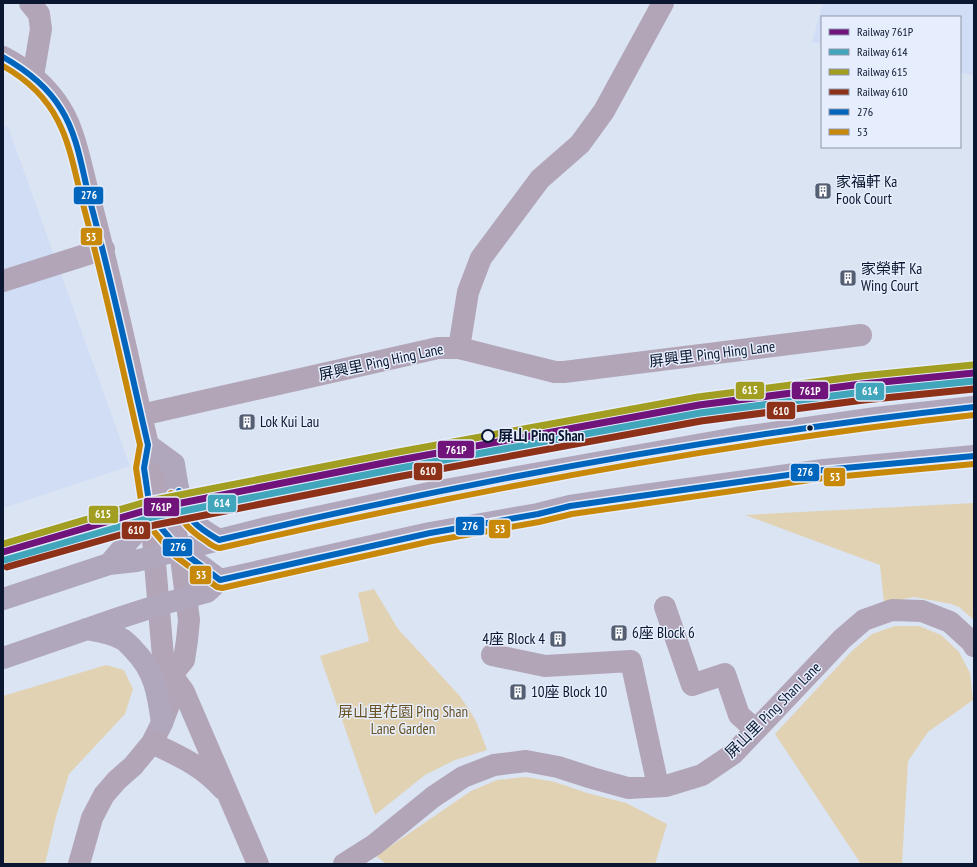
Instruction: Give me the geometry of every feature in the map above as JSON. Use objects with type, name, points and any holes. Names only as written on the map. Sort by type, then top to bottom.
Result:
[{"type":"main road","points":[[3,599],[109,564],[136,561],[219,540],[434,492],[736,438],[974,406]]},
{"type":"main road","points":[[148,445],[174,464],[179,490],[186,512],[196,524],[219,540]]},
{"type":"main road","points":[[3,658],[159,605],[207,592],[220,580],[430,533],[538,514],[570,506],[638,496],[823,470],[974,456]]},
{"type":"main road","points":[[109,564],[151,516],[180,550],[220,580]]},
{"type":"main road","points":[[86,629],[105,632],[123,639],[137,653],[149,670],[157,689],[162,723]]},
{"type":"street","points":[[30,3],[39,14],[41,29],[33,76]]},
{"type":"street","points":[[459,348],[468,292],[481,258],[540,179],[580,144],[604,111],[663,3]]},
{"type":"street","points":[[3,57],[33,76],[48,91],[61,109],[70,128],[104,250],[148,445],[160,464],[180,550],[187,597],[189,620],[184,660],[174,675],[170,702],[162,723],[152,744],[133,766],[104,795],[92,818],[79,864]]},
{"type":"street","points":[[3,282],[104,250]]},
{"type":"street","name":"屏興里 Ping Hing Lane","points":[[141,415],[438,348],[459,348],[555,372],[564,372],[861,336]]},
{"type":"street","points":[[148,445],[144,468],[151,516],[163,657],[184,692],[258,864]]},
{"type":"street","points":[[665,607],[692,685],[725,674],[739,715],[756,730]]},
{"type":"street","name":"屏山里 Ping Shan Lane","points":[[344,864],[374,845],[433,797],[463,777],[494,765],[526,762],[558,766],[592,778],[628,788],[666,786],[702,775],[733,754],[842,640],[864,620],[892,610],[922,611],[950,622],[972,642],[974,646]]},
{"type":"street","points":[[492,655],[545,666],[631,661],[658,786]]},
{"type":"street","points":[[152,744],[194,764],[212,776],[228,794]]},
{"type":"shaded area","points":[[823,3],[974,3],[974,76],[961,73],[961,16],[821,16],[821,44],[812,42]]},
{"type":"shaded area","points":[[3,125],[8,127],[130,466],[3,508]]},
{"type":"green space","points":[[974,503],[974,620],[959,607],[914,597],[884,603],[880,565],[745,515]]},
{"type":"green space","name":"屏山里花園 Ping Shan Lane Garden","points":[[374,589],[398,629],[459,695],[476,721],[487,750],[455,760],[425,775],[375,815],[320,656],[369,641],[358,593]]},
{"type":"green space","points":[[895,626],[919,626],[941,635],[959,652],[970,673],[973,700],[928,732],[908,761],[902,864],[861,864],[775,734],[852,651],[872,634]]},
{"type":"green space","points":[[106,665],[124,670],[133,689],[125,714],[69,774],[56,817],[45,864],[3,864],[3,696]]},
{"type":"green space","points":[[526,777],[555,782],[587,793],[626,803],[667,824],[655,864],[386,864],[376,856],[471,791],[497,780]]},
{"type":"rail line","name":"615","points":[[3,544],[149,501],[393,453],[698,397],[861,376],[973,365]]},
{"type":"rail line","name":"761P","points":[[3,552],[151,509],[394,461],[699,405],[862,384],[974,373]]},
{"type":"rail line","name":"614","points":[[5,560],[153,517],[395,469],[700,413],[863,392],[974,381]]},
{"type":"rail line","name":"610","points":[[7,567],[155,525],[397,477],[701,421],[864,400],[974,389]]},
{"type":"transit line","name":"276","points":[[3,57],[20,67],[43,86],[67,119],[76,142],[113,292],[148,445],[144,468],[151,516],[180,550],[220,580],[430,533],[538,514],[570,506],[823,470],[974,456]]},
{"type":"transit line","name":"53","points":[[3,66],[35,89],[48,104],[58,121],[67,142],[106,297],[140,445],[136,468],[144,520],[175,556],[217,587],[222,588],[432,541],[539,522],[572,514],[824,478],[974,464]]},
{"type":"transit line","name":"276","points":[[179,491],[188,515],[198,526],[219,540],[406,498],[595,462],[784,431],[974,407]]},
{"type":"transit line","name":"53","points":[[171,493],[179,515],[187,526],[211,545],[220,548],[501,488],[689,454],[879,426],[974,415]]},
{"type":"place","name":"家福軒 Ka Fook Court","points":[[823,191]]},
{"type":"place","name":"家榮軒 Ka Wing Court","points":[[848,278]]},
{"type":"place","name":"Lok Kui Lau","points":[[247,422]]},
{"type":"place","name":"屏山 Ping Shan","points":[[488,436]]},
{"type":"place","name":"6座 Block 6","points":[[619,633]]},
{"type":"place","name":"4座 Block 4","points":[[558,639]]},
{"type":"place","name":"10座 Block 10","points":[[518,692]]}]
